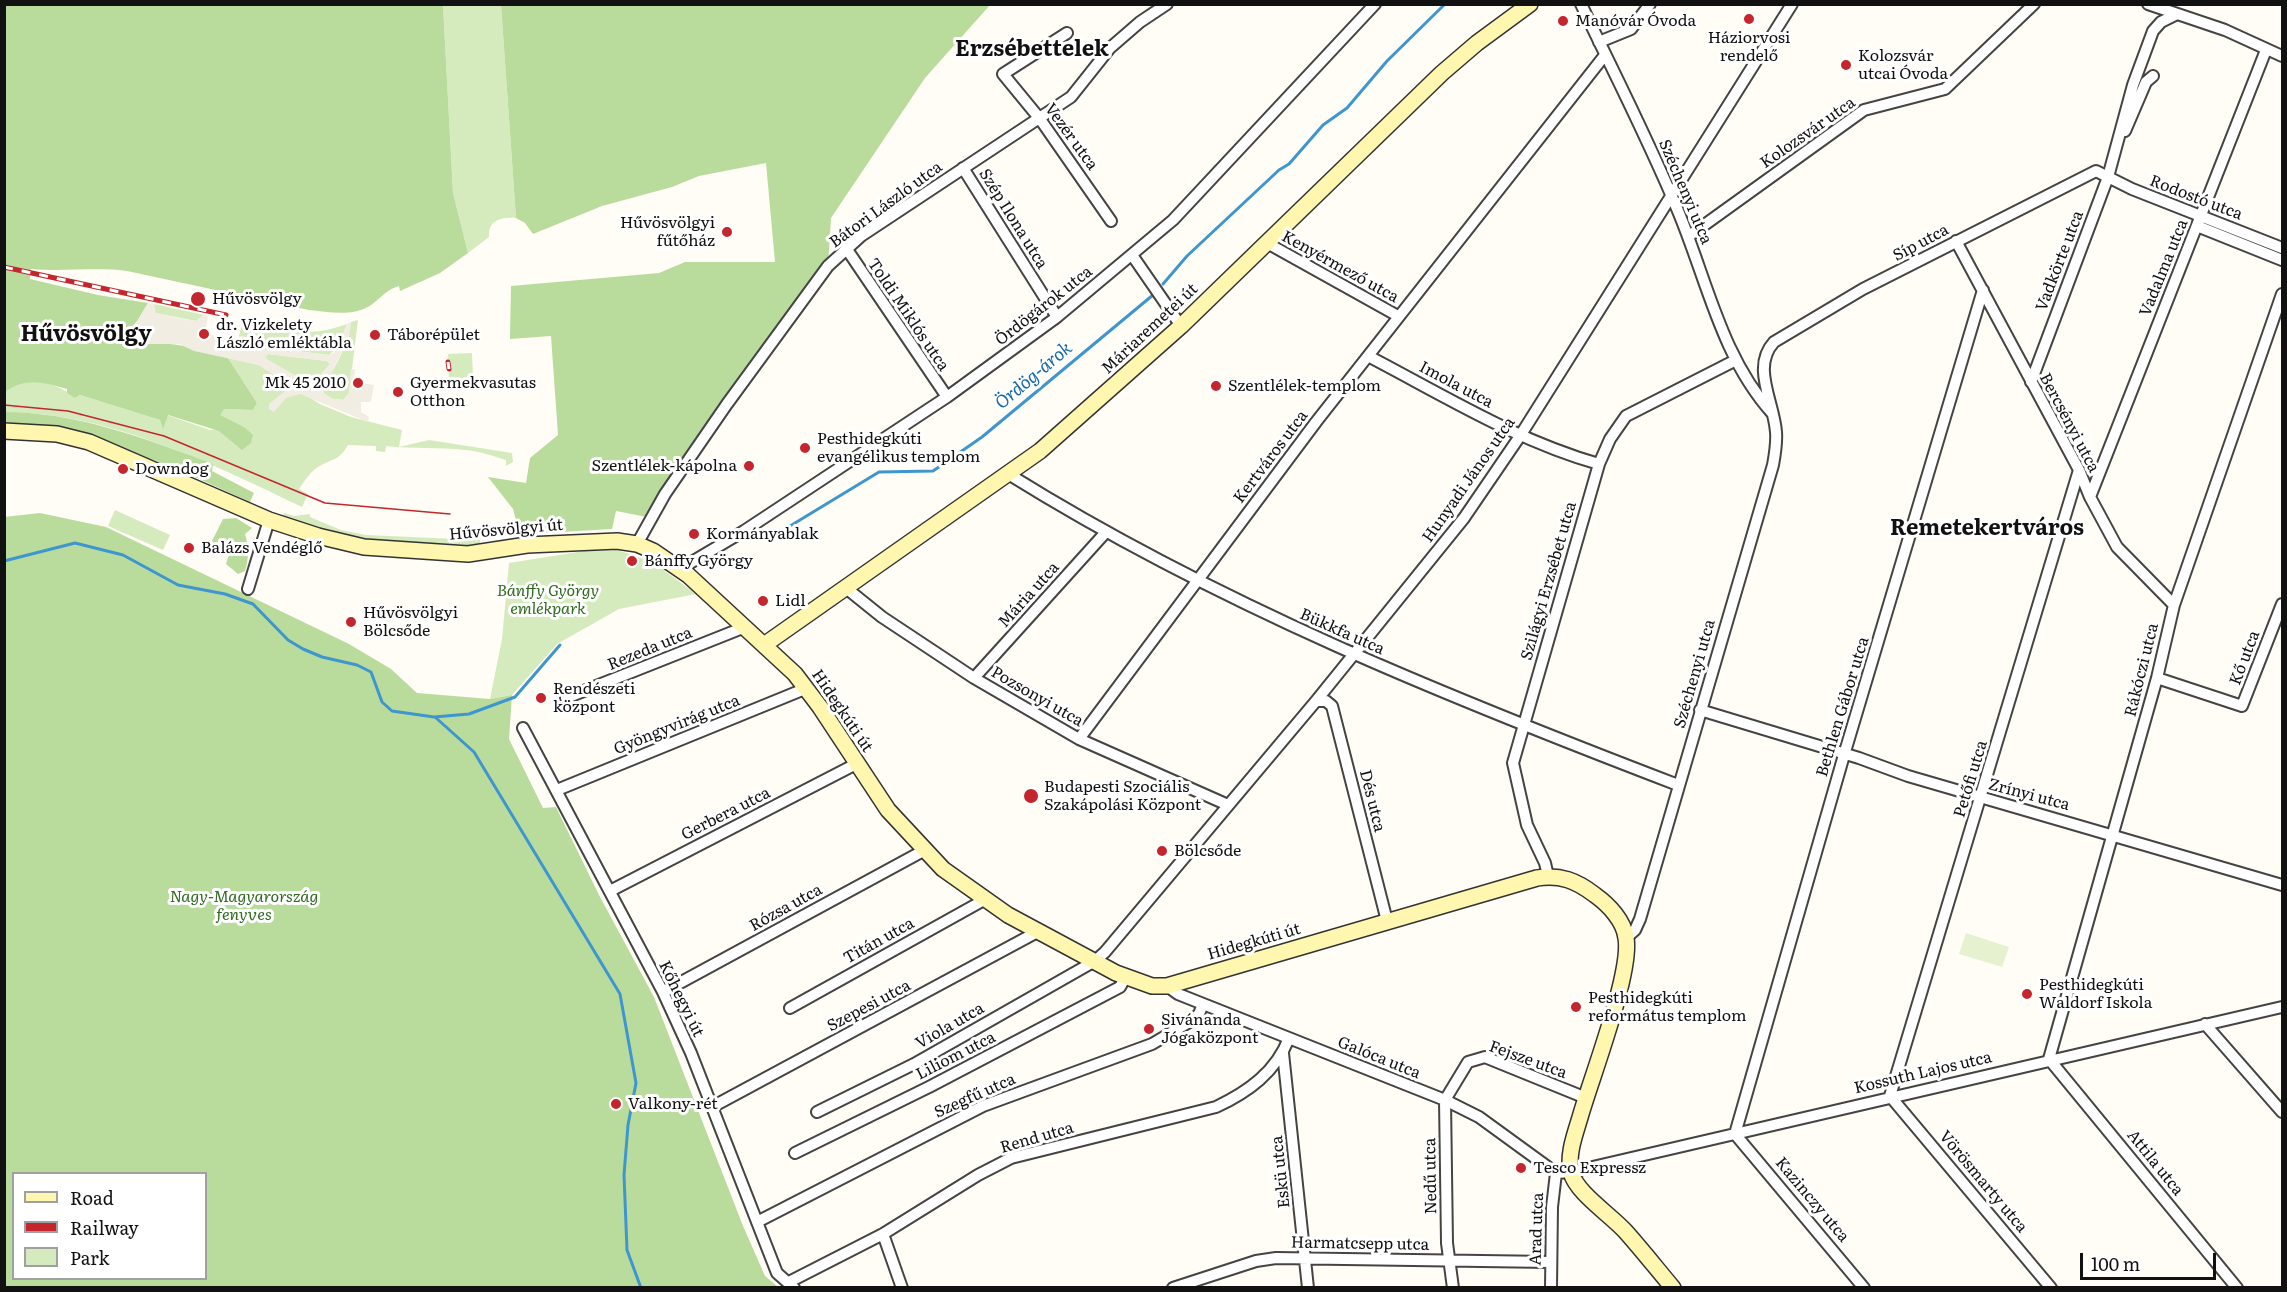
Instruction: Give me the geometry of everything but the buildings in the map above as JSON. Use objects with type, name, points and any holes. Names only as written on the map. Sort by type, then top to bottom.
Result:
[{"type":"main road","name":"Máriaremetei út","points":[[764,645],[1010,474],[1069,427],[1181,326],[1442,73],[1477,43],[1530,4]]},
{"type":"main road","name":"Hűvösvölgyi út","points":[[4,431],[57,434],[105,447],[269,520],[349,544],[411,552],[468,554],[527,544],[591,540],[637,544]]},
{"type":"main road","name":"Hidegkúti út","points":[[637,544],[653,551],[680,569],[745,627],[807,688],[888,810],[923,850],[984,900],[1125,978],[1152,986],[1167,986],[1386,917],[1548,876],[1558,876],[1577,883],[1599,897],[1617,916],[1626,938]]},
{"type":"main road","points":[[1626,938],[1623,974],[1564,1172],[1619,1224],[1672,1287]]},
{"type":"street","name":"Bátori László utca","points":[[637,544],[665,494],[726,404],[828,266],[846,248],[1071,97],[1122,36],[1167,4]]},
{"type":"street","name":"Ördögárok utca","points":[[680,569],[744,531],[947,398],[1057,317],[1173,220],[1374,4]]},
{"type":"street","name":"Széchenyi utca","points":[[1581,4],[1672,196],[1689,236],[1718,321],[1736,360],[1755,393],[1773,414]]},
{"type":"street","points":[[1599,42],[1631,29],[1650,4]]},
{"type":"street","name":"Hunyadi János utca","points":[[1095,961],[1316,701],[1464,518],[1520,436],[1792,4]]},
{"type":"street","name":"Kolozsvár utca","points":[[1689,236],[1864,110],[1945,89],[2034,4]]},
{"type":"street","points":[[2148,4],[2225,30],[2283,56]]},
{"type":"street","name":"Vadkörte utca","points":[[2116,151],[2133,85],[2153,31],[2161,22],[2175,15]]},
{"type":"street","name":"Vezér utca","points":[[1067,33],[1003,74],[1040,119],[1111,221]]},
{"type":"street","name":"Vadalma utca","points":[[2090,496],[2266,50]]},
{"type":"street","name":"Kertváros utca","points":[[1079,739],[1398,316],[1605,55]]},
{"type":"street","name":"Vadkörte utca","points":[[2031,382],[2105,175],[2146,82],[2153,76]]},
{"type":"street","name":"Szép Ilona utca","points":[[963,168],[1057,317]]},
{"type":"street","name":"Síp utca","points":[[1764,357],[1774,342],[1845,299],[2088,172],[2105,175]]},
{"type":"street","name":"Rodostó utca","points":[[2105,175],[2132,189],[2283,248]]},
{"type":"street","name":"Rodostó utca","points":[[2197,226],[2283,260]]},
{"type":"street","name":"Bercsényi utca","points":[[1956,241],[2079,470],[2116,547],[2174,605]]},
{"type":"street","name":"Kenyérmező utca","points":[[1267,243],[1398,316]]},
{"type":"street","name":"Toldi Miklós utca","points":[[846,248],[947,398]]},
{"type":"street","points":[[1132,255],[1181,326]]},
{"type":"street","name":"Bethlen Gábor utca","points":[[1735,1134],[1844,755],[1983,290]]},
{"type":"street","name":"Rákóczi utca","points":[[2049,1059],[2157,678],[2174,605],[2283,294]]},
{"type":"street","name":"Imola utca","points":[[1368,356],[1520,436],[1558,452],[1599,464]]},
{"type":"street","name":"Széchenyi utca","points":[[1626,938],[1640,919],[1773,465],[1776,432],[1762,367],[1764,357]]},
{"type":"street","name":"Szilágyi Erzsébet utca","points":[[1548,876],[1545,863],[1527,825],[1514,777],[1513,763],[1599,464],[1610,439],[1626,416],[1736,360]]},
{"type":"street","points":[[1755,393],[1760,396],[1768,391]]},
{"type":"street","name":"Petőfi utca","points":[[1890,1096],[2079,470]]},
{"type":"street","name":"Bükkfa utca","points":[[1010,474],[1106,532],[1197,580],[1353,655],[1678,784]]},
{"type":"street","points":[[248,589],[269,520]]},
{"type":"street","name":"Mária utca","points":[[974,678],[1106,532]]},
{"type":"street","name":"Pozsonyi utca","points":[[846,588],[882,617],[974,678],[1079,739],[1228,805]]},
{"type":"street","name":"Kő utca","points":[[2157,678],[2242,706],[2283,604]]},
{"type":"street","name":"Rezeda utca","points":[[566,698],[745,627]]},
{"type":"street","name":"Gyöngyvirág utca","points":[[557,790],[807,688]]},
{"type":"street","name":"Dés utca","points":[[1316,701],[1326,701],[1332,706],[1386,917]]},
{"type":"street","name":"Zrínyi utca","points":[[1700,710],[1982,797],[2283,885]]},
{"type":"street","name":"Kőhegyi út","points":[[523,728],[663,992],[712,1107],[777,1273],[792,1285]]},
{"type":"street","name":"Gerbera utca","points":[[610,891],[856,764]]},
{"type":"street","name":"Rózsa utca","points":[[663,992],[923,850]]},
{"type":"street","name":"Titán utca","points":[[790,1008],[984,900]]},
{"type":"street","name":"Szepesi utca","points":[[712,1107],[1039,931]]},
{"type":"street","name":"Viola utca","points":[[818,1112],[914,1064],[1095,961]]},
{"type":"street","name":"Liliom utca","points":[[795,1153],[929,1087],[1120,987],[1125,978]]},
{"type":"street","name":"Galóca utca","points":[[1167,986],[1178,994],[1445,1100],[1479,1117],[1564,1172]]},
{"type":"street","name":"Szegfű utca","points":[[757,1222],[983,1106],[1152,1044],[1191,1021],[1199,1014],[1203,1004]]},
{"type":"street","name":"Kossuth Lajos utca","points":[[1564,1172],[2283,1007]]},
{"type":"street","points":[[2205,1024],[2283,1112]]},
{"type":"street","name":"Rend utca","points":[[792,1285],[883,1234],[978,1175],[1011,1158],[1216,1107],[1253,1087],[1283,1053],[1289,1038]]},
{"type":"street","name":"Eskü utca","points":[[1283,1053],[1308,1287]]},
{"type":"street","name":"Fejsze utca","points":[[1445,1100],[1468,1062],[1485,1058],[1586,1098]]},
{"type":"street","name":"Attila utca","points":[[2049,1059],[2237,1287]]},
{"type":"street","name":"Vörösmarty utca","points":[[1890,1096],[2051,1287]]},
{"type":"street","name":"Nedű utca","points":[[1445,1100],[1449,1262],[1453,1287]]},
{"type":"street","name":"Kazinczy utca","points":[[1735,1134],[1864,1287]]},
{"type":"street","name":"Arad utca","points":[[1551,1287],[1550,1262],[1564,1172]]},
{"type":"street","points":[[883,1234],[902,1287]]},
{"type":"street","name":"Harmatcsepp utca","points":[[1173,1287],[1256,1261],[1305,1258],[1550,1262]]},
{"type":"green space","points":[[5,5],[443,5],[453,193],[468,253],[440,273],[400,291],[399,286],[391,289],[364,309],[341,313],[309,310],[127,271],[31,269],[30,279],[98,295],[148,303],[138,320],[121,340],[134,348],[156,343],[168,344],[228,358],[257,403],[253,410],[224,409],[220,415],[244,427],[253,435],[251,443],[242,450],[219,431],[168,415],[163,429],[160,420],[80,395],[75,398],[67,393],[67,389],[50,384],[34,382],[20,384],[5,392]]},
{"type":"green space","points":[[443,5],[501,5],[516,218],[505,218],[493,223],[489,237],[468,253],[453,193]]},
{"type":"green space","points":[[501,5],[990,5],[925,78],[831,218],[828,266],[647,517],[616,511],[612,529],[526,534],[518,528],[513,509],[488,477],[526,483],[530,458],[558,435],[551,336],[510,339],[511,286],[659,273],[685,262],[775,262],[766,163],[699,176],[672,187],[602,206],[533,234],[525,223],[516,218]]},
{"type":"green space","points":[[154,304],[204,315],[196,321],[155,313]]},
{"type":"green space","points":[[358,320],[349,393],[343,400],[333,399],[324,394],[322,389],[344,349],[351,322]]},
{"type":"green space","points":[[242,323],[294,332],[320,331],[347,324],[338,347],[329,355],[263,347],[262,340],[239,336]]},
{"type":"green space","points":[[472,353],[473,378],[449,379],[448,354]]},
{"type":"green space","points":[[268,354],[327,361],[330,364],[315,381],[306,382],[268,360],[265,357]]},
{"type":"green space","points":[[228,358],[259,365],[320,404],[351,417],[402,430],[399,447],[386,446],[385,452],[376,451],[376,446],[348,445],[338,457],[318,467],[305,480],[299,489],[308,494],[302,507],[195,458],[121,431],[83,421],[5,412],[4,392],[23,381],[47,383],[75,398],[80,395],[160,420],[163,428],[167,415],[210,430],[244,427],[219,416],[223,409],[253,410],[257,403]]},
{"type":"green space","points":[[5,412],[32,413],[85,422],[163,445],[213,464],[212,471],[254,493],[250,502],[175,468],[103,441],[5,425]]},
{"type":"green space","points":[[429,440],[512,453],[513,462],[506,466],[506,460],[481,453],[399,447]]},
{"type":"green space","points":[[115,510],[170,535],[163,550],[108,526]]},
{"type":"green space","name":"Nagy-Magyarország fenyves","points":[[40,513],[106,527],[349,644],[391,669],[417,693],[490,699],[512,695],[509,739],[543,808],[556,807],[599,895],[654,997],[743,1226],[765,1276],[778,1287],[5,1287],[4,517]]},
{"type":"green space","points":[[284,513],[294,516],[310,514],[310,517],[341,530],[366,535],[480,540],[480,546],[456,547],[360,541],[283,519]]},
{"type":"green space","points":[[236,518],[252,528],[245,534],[248,552],[245,571],[238,574],[226,564],[230,551],[214,550],[211,543],[223,519]]},
{"type":"green space","name":"Bánffy György emlékpark","points":[[617,550],[653,562],[696,594],[619,609],[557,644],[512,695],[490,699],[502,639],[509,563],[584,551]]},
{"type":"green space","points":[[1966,933],[2009,947],[2002,967],[1959,954]]},
{"type":"shaded area","points":[[148,303],[154,304],[155,313],[177,318],[196,321],[204,315],[208,316],[205,334],[238,340],[239,336],[262,340],[264,347],[329,355],[335,352],[347,324],[351,322],[349,337],[322,392],[333,399],[343,400],[349,393],[351,369],[355,369],[354,382],[374,385],[371,402],[361,402],[361,412],[369,417],[368,422],[300,394],[286,398],[274,412],[269,409],[269,404],[291,386],[259,365],[194,351],[179,344],[144,344],[127,348],[121,340],[138,320]],"holes":[[[268,354],[327,361],[330,364],[315,381],[306,382],[265,357]]]},
{"type":"waterway","name":"Ördög-árok","points":[[1163,284],[1187,256],[1279,170],[1289,164],[1323,125],[1347,108],[1387,61],[1445,4]]},
{"type":"waterway","name":"Ördög-árok","points":[[767,540],[879,472],[933,471],[982,437],[1153,295]]},
{"type":"waterway","name":"Ördög-árok","points":[[4,561],[75,543],[123,555],[178,585],[225,594],[253,604],[288,640],[303,649],[322,657],[357,665],[371,672],[382,702],[392,711],[434,717],[469,714],[515,697],[560,645]]},
{"type":"waterway","points":[[435,717],[474,752],[620,994],[636,1083],[628,1125],[624,1175],[627,1250],[641,1288]]},
{"type":"tram line","points":[[4,405],[68,411],[164,436],[325,503],[450,514]]},
{"type":"railway","points":[[4,267],[226,315]]},
{"type":"railway","points":[[448,362],[449,369]]},
{"type":"place","name":"Háziorvosi rendelő","points":[[1749,19]]},
{"type":"place","name":"Manóvár Óvoda","points":[[1563,21]]},
{"type":"place","name":"Kolozsvár utcai Óvoda","points":[[1846,65]]},
{"type":"place","name":"Hűvösvölgyi fűtőház","points":[[727,232]]},
{"type":"place","name":"Hűvösvölgy","points":[[198,299]]},
{"type":"place","name":"dr. Vizkelety László emléktábla","points":[[204,334]]},
{"type":"place","name":"Táborépület","points":[[375,335]]},
{"type":"place","name":"Mk 45 2010","points":[[358,383]]},
{"type":"place","name":"Szentlélek-templom","points":[[1216,386]]},
{"type":"place","name":"Gyermekvasutas Otthon","points":[[398,392]]},
{"type":"place","name":"Pesthidegkúti evangélikus templom","points":[[805,448]]},
{"type":"place","name":"Szentlélek-kápolna","points":[[749,466]]},
{"type":"place","name":"Downdog","points":[[123,469]]},
{"type":"place","name":"Kormányablak","points":[[694,534]]},
{"type":"place","name":"Balázs Vendéglő","points":[[189,548]]},
{"type":"place","name":"Bánffy György","points":[[632,561]]},
{"type":"place","name":"Lidl","points":[[763,601]]},
{"type":"place","name":"Hűvösvölgyi Bölcsőde","points":[[351,622]]},
{"type":"place","name":"Rendészeti központ","points":[[541,698]]},
{"type":"place","name":"Budapesti Szociális Szakápolási Központ","points":[[1031,796]]},
{"type":"place","name":"Bölcsőde","points":[[1162,851]]},
{"type":"place","name":"Pesthidegkúti Waldorf Iskola","points":[[2027,994]]},
{"type":"place","name":"Pesthidegkúti református templom","points":[[1576,1007]]},
{"type":"place","name":"Sivánanda Jógaközpont","points":[[1149,1029]]},
{"type":"place","name":"Valkony-rét","points":[[616,1104]]},
{"type":"place","name":"Tesco Expressz","points":[[1521,1168]]},
{"type":"district","name":"Erzsébettelek","points":[[1032,50]]},
{"type":"district","name":"Hűvösvölgy","points":[[86,335]]},
{"type":"district","name":"Remetekertváros","points":[[1987,529]]}]
